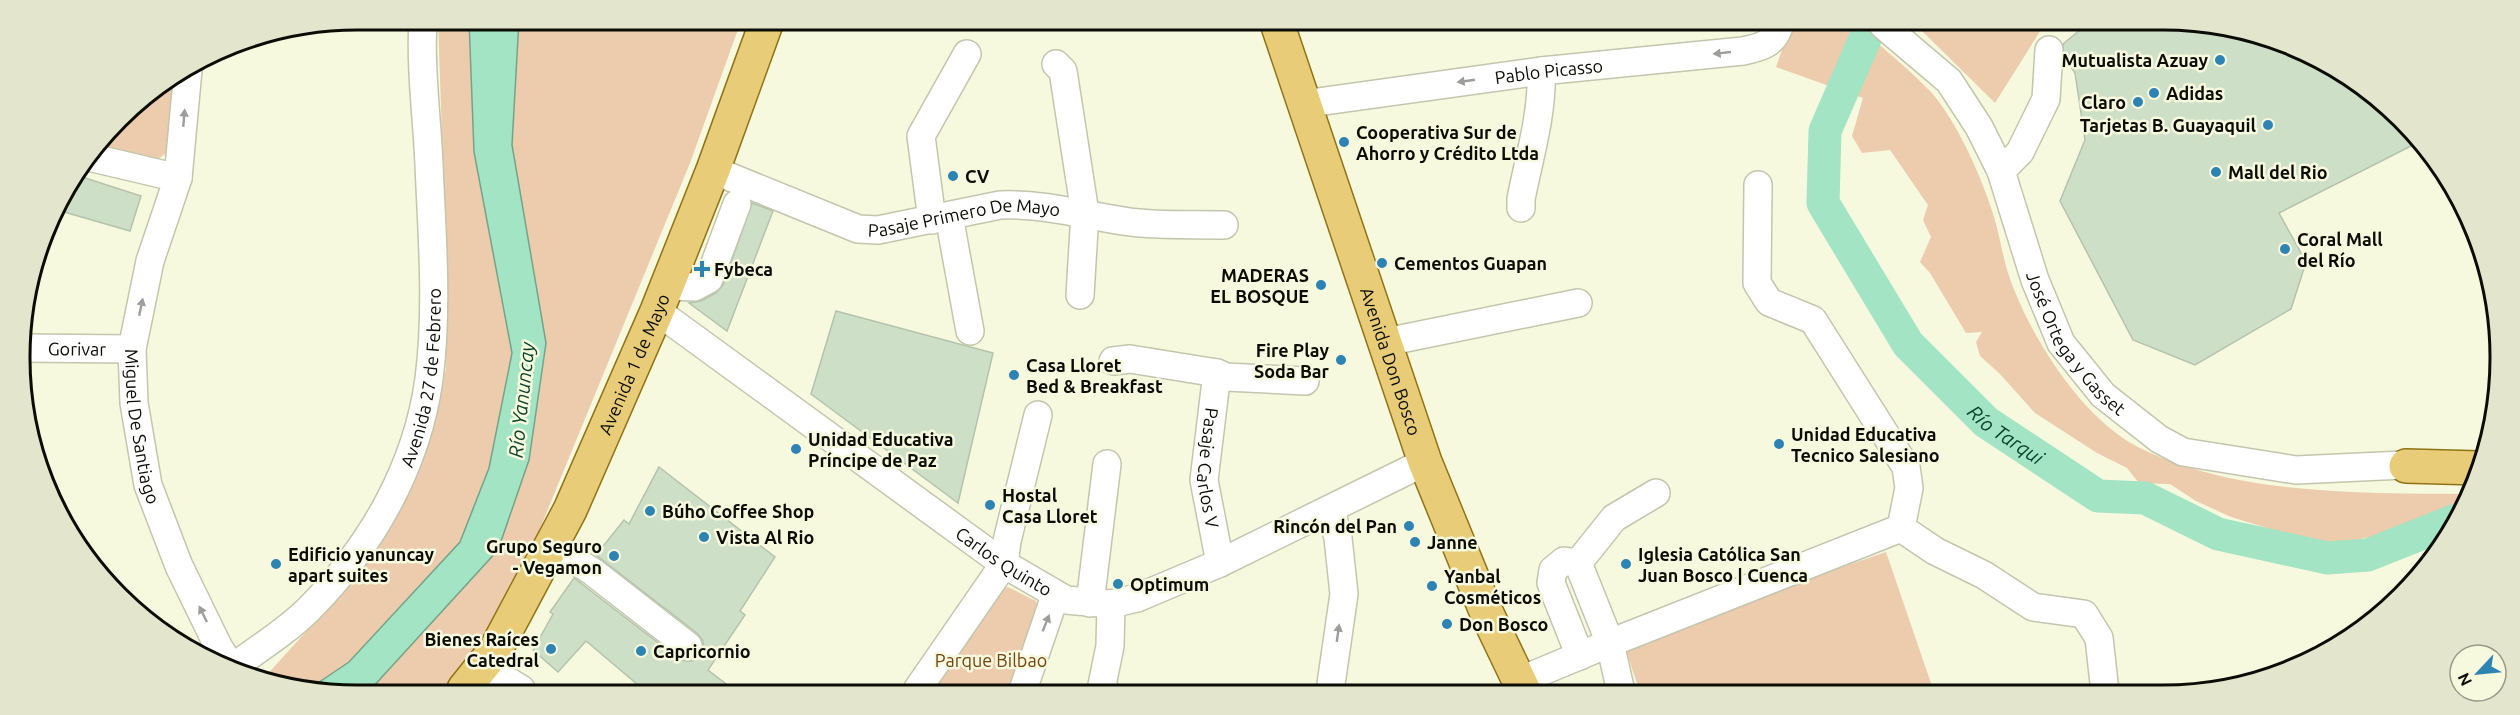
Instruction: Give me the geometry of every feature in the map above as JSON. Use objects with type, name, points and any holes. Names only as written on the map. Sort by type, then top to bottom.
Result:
[{"type":"main road","name":"Avenida 1 de Mayo","points":[[473,677],[496,649],[570,510],[662,299],[713,170],[764,30]]},
{"type":"main road","name":"Avenida Don Bosco","points":[[1278,30],[1425,462],[1488,616],[1522,685]]},
{"type":"main road","points":[[2406,466],[2471,468]]},
{"type":"street","name":"Avenida 27 de Febrero","points":[[253,661],[308,610],[362,547],[380,519],[413,450],[429,378],[433,312],[423,30]]},
{"type":"street","name":"Pablo Picasso","points":[[1304,104],[1541,71],[1743,51],[1764,47],[1776,37],[1778,30]]},
{"type":"street","name":"José Ortega y Gasset","points":[[1890,30],[1948,81],[1979,128],[2001,171],[2036,280],[2061,343],[2103,395],[2159,439],[2183,452],[2296,470],[2406,466],[2474,459]]},
{"type":"street","points":[[2001,171],[2020,152],[2046,99],[2049,50]]},
{"type":"street","points":[[967,54],[921,136],[970,331]]},
{"type":"street","points":[[1056,64],[1063,71],[1085,213],[1080,295]]},
{"type":"street","points":[[1521,208],[1535,133],[1542,84],[1541,71]]},
{"type":"street","name":"Miguel De Santiago","points":[[187,78],[178,177],[150,261],[132,349],[134,403],[148,485],[180,566],[227,657]]},
{"type":"street","points":[[97,159],[178,177]]},
{"type":"street","name":"Pasaje Primero De Mayo","points":[[713,170],[858,229],[878,230],[1014,204],[1085,213],[1132,222],[1224,225]]},
{"type":"street","points":[[1758,185],[1757,283],[1769,302],[1813,320],[1906,467],[1909,488],[1901,528]]},
{"type":"street","points":[[662,299],[709,279],[737,204]]},
{"type":"street","name":"Carlos Quinto","points":[[662,299],[1004,564],[1055,596],[1066,600],[1100,603],[1137,598],[1220,563],[1425,462]]},
{"type":"street","points":[[1386,342],[1578,303]]},
{"type":"street","name":"Gorivar","points":[[30,348],[132,349]]},
{"type":"street","points":[[1113,361],[1130,360],[1217,373],[1226,377],[1305,381]]},
{"type":"street","name":"Pasaje Carlos V","points":[[1217,373],[1204,480],[1220,563]]},
{"type":"street","points":[[920,685],[1004,564],[1007,541],[1038,415]]},
{"type":"street","points":[[1102,685],[1110,646],[1100,603],[1107,464]]},
{"type":"street","name":"José Ortega y Gasset","points":[[2406,466],[2470,471]]},
{"type":"street","points":[[1578,563],[1614,518],[1656,493]]},
{"type":"street","points":[[1331,509],[1338,538],[1344,594],[1331,685]]},
{"type":"street","points":[[1524,685],[1610,643],[1901,528]]},
{"type":"street","points":[[1901,528],[1935,551],[1984,574],[2034,607],[2084,614],[2099,638],[2104,685]]},
{"type":"street","points":[[551,545],[593,572],[688,646]]},
{"type":"street","points":[[1578,563],[1564,561],[1553,570],[1551,583],[1580,656]]},
{"type":"street","points":[[1578,563],[1610,643],[1620,685]]},
{"type":"street","points":[[1025,685],[1055,596]]},
{"type":"street","points":[[473,677],[503,685]]},
{"type":"green space","points":[[438,30],[469,30],[474,152],[512,353],[489,468],[460,542],[349,662],[319,682],[269,673],[342,592],[392,525],[420,464],[446,369],[445,223]]},
{"type":"green space","points":[[518,30],[738,30],[690,163],[534,543],[487,639],[452,685],[375,685],[498,550],[546,343],[512,145]]},
{"type":"green space","points":[[1789,30],[1863,30],[1931,92],[1941,104],[1968,151],[1994,217],[2010,279],[2031,325],[2044,349],[2077,395],[2115,433],[2136,446],[2174,462],[2256,483],[2343,492],[2460,494],[2449,515],[2385,534],[2330,545],[2231,517],[2196,501],[2170,484],[2139,483],[2127,468],[2097,453],[2035,413],[2000,374],[1980,356],[1976,342],[1982,332],[1966,333],[1930,273],[1920,262],[1931,237],[1923,220],[1928,205],[1890,150],[1862,153],[1852,136],[1863,98],[1776,67]]},
{"type":"green space","points":[[1921,30],[2041,30],[1995,103]]},
{"type":"green space","points":[[175,86],[167,153],[155,161],[105,150],[142,111]]},
{"type":"green space","points":[[1886,552],[1932,685],[1638,685],[1623,642]]},
{"type":"green space","name":"Parque Bilbao","points":[[1008,587],[1036,601],[1038,608],[1015,685],[934,685],[1000,590]]},
{"type":"water","name":"Río Yanuncay","points":[[469,30],[518,30],[512,145],[546,343],[529,460],[498,550],[375,685],[319,682],[349,662],[460,542],[489,468],[512,353],[474,152]]},
{"type":"building","name":"Mall del Rio","points":[[2080,30],[2162,30],[2226,36],[2268,47],[2307,64],[2344,85],[2378,111],[2412,146],[2279,213],[2306,262],[2291,309],[2195,365],[2133,340],[2060,201],[2085,140],[2075,73],[2064,56],[2063,44]]},
{"type":"building","points":[[84,178],[141,196],[130,231],[65,212]]},
{"type":"building","points":[[752,203],[773,211],[727,331],[689,303],[701,301],[716,293],[723,285]]},
{"type":"building","points":[[836,311],[993,353],[958,503],[811,394]]},
{"type":"building","points":[[659,467],[775,557],[740,611],[745,615],[708,670],[728,685],[638,685],[586,641],[558,672],[533,650],[553,614],[550,612],[574,578],[678,658],[693,661],[701,655],[704,648],[703,641],[698,634],[596,555],[624,520],[629,524]]},
{"type":"waterway","name":"Río Tarqui","points":[[1869,30],[1825,131],[1823,203],[1908,344],[1986,422],[2098,496],[2145,498],[2218,534],[2327,558],[2368,555],[2444,525]]},
{"type":"place","name":"Mutualista Azuay","points":[[2220,60]]},
{"type":"place","name":"Adidas","points":[[2154,93]]},
{"type":"place","name":"Claro","points":[[2138,102]]},
{"type":"place","name":"Tarjetas B. Guayaquil","points":[[2268,125]]},
{"type":"place","name":"Cooperativa Sur de Ahorro y Crédito Ltda","points":[[1344,142]]},
{"type":"place","name":"Mall del Rio","points":[[2216,172]]},
{"type":"place","name":"CV","points":[[953,176]]},
{"type":"place","name":"Coral Mall del Río","points":[[2285,249]]},
{"type":"place","name":"Cementos Guapan","points":[[1382,263]]},
{"type":"place","name":"Fybeca","points":[[702,269]]},
{"type":"place","name":"MADERAS EL BOSQUE","points":[[1321,285]]},
{"type":"place","name":"Fire Play Soda Bar","points":[[1341,360]]},
{"type":"place","name":"Casa Lloret Bed & Breakfast","points":[[1014,375]]},
{"type":"place","name":"Unidad Educativa Tecnico Salesiano","points":[[1779,444]]},
{"type":"place","name":"Unidad Educativa Príncipe de Paz","points":[[796,449]]},
{"type":"place","name":"Hostal Casa Lloret","points":[[990,505]]},
{"type":"place","name":"Búho Coffee Shop","points":[[650,511]]},
{"type":"place","name":"Rincón del Pan","points":[[1409,526]]},
{"type":"place","name":"Vista Al Rio","points":[[704,537]]},
{"type":"place","name":"Janne","points":[[1415,542]]},
{"type":"place","name":"Grupo Seguro - Vegamon","points":[[614,556]]},
{"type":"place","name":"Edificio yanuncay apart suites","points":[[276,564]]},
{"type":"place","name":"Iglesia Católica San Juan Bosco | Cuenca","points":[[1626,564]]},
{"type":"place","name":"Optimum","points":[[1118,584]]},
{"type":"place","name":"Yanbal Cosméticos","points":[[1432,586]]},
{"type":"place","name":"Don Bosco","points":[[1447,624]]},
{"type":"place","name":"Bienes Raíces Catedral","points":[[551,649]]},
{"type":"place","name":"Capricornio","points":[[641,651]]}]
